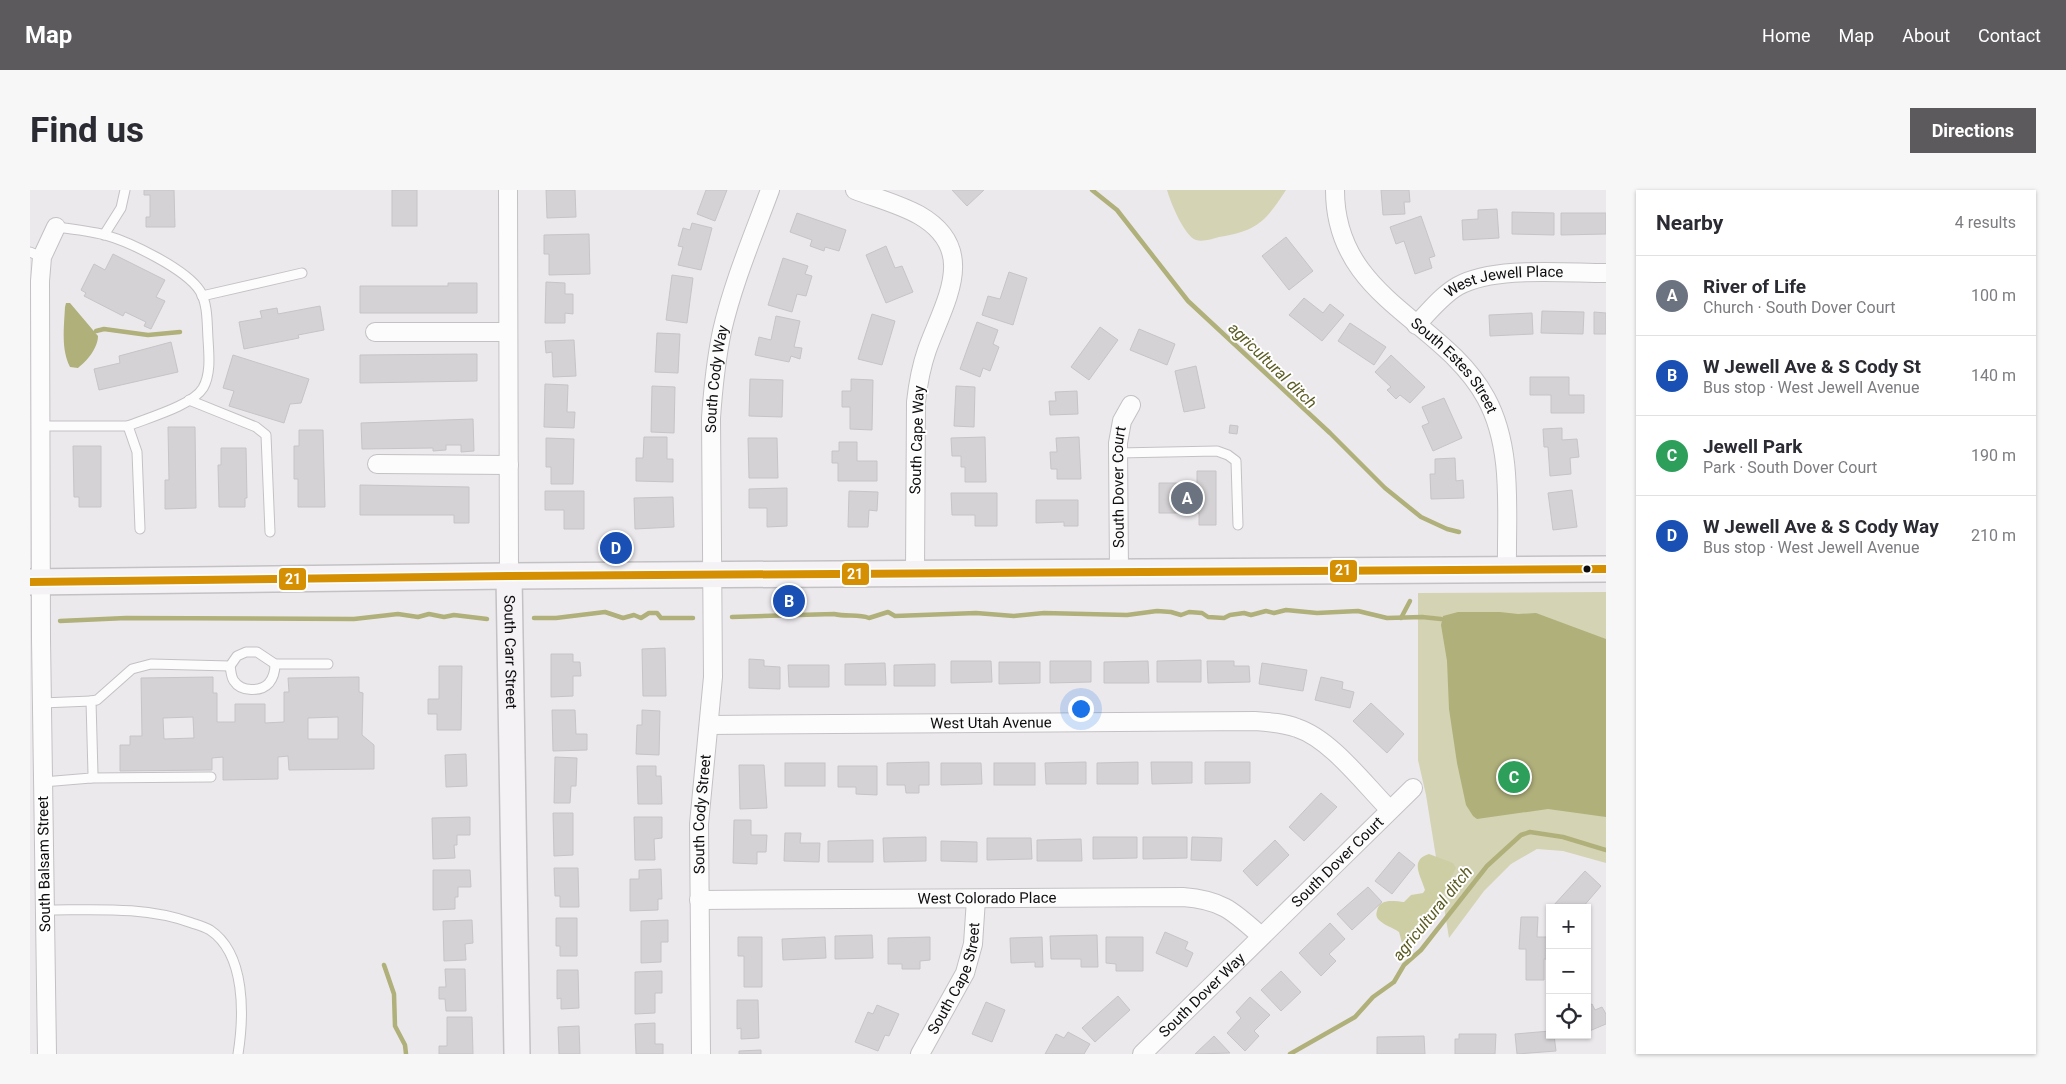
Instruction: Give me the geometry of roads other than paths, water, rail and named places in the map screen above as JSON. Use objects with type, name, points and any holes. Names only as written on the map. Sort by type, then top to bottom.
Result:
[{"type":"main road","points":[[35,582],[712,574],[1606,569]]},
{"type":"main road","name":"South Carr Street","points":[[508,576],[517,1054]]},
{"type":"street","name":"South Carr Street","points":[[508,190],[508,576]]},
{"type":"street","name":"South Cody Way","points":[[712,574],[711,418],[719,350],[732,296],[770,190]]},
{"type":"street","name":"South Cape Way","points":[[855,190],[903,207],[928,221],[942,234],[952,260],[952,286],[927,351],[917,392],[915,422],[915,573]]},
{"type":"street","name":"South Estes Street","points":[[1334,190],[1342,232],[1358,267],[1372,285],[1464,366],[1481,389],[1494,417],[1504,460],[1507,570]]},
{"type":"street","name":"South Balsam Street","points":[[47,1054],[42,702],[35,582],[40,426],[35,394],[35,312],[40,271],[36,254],[56,227]]},
{"type":"street","name":"West Jewell Place","points":[[1416,325],[1448,293],[1478,278],[1517,273],[1606,273]]},
{"type":"street","points":[[375,332],[508,332]]},
{"type":"street","name":"South Dover Court","points":[[1119,572],[1118,453],[1120,428],[1131,405]]},
{"type":"street","points":[[377,464],[509,464]]},
{"type":"street","name":"South Cody Street","points":[[701,1054],[699,900],[701,789],[710,725],[713,677],[712,574]]},
{"type":"street","name":"West Utah Avenue","points":[[710,725],[1255,721],[1278,723],[1299,728],[1323,742],[1390,810]]},
{"type":"street","name":"South Dover Court","points":[[1261,936],[1413,788]]},
{"type":"street","name":"South Cape Street","points":[[920,1054],[957,989],[968,964],[973,944],[976,898]]},
{"type":"street","name":"West Colorado Place","points":[[699,900],[1197,898],[1228,908],[1261,936]]},
{"type":"street","name":"South Dover Way","points":[[1142,1054],[1261,936]]},
{"type":"lane","points":[[104,235],[121,208],[125,190]]},
{"type":"lane","points":[[40,426],[128,426],[189,400],[203,388],[209,366],[207,316],[202,296],[193,282],[174,268],[121,241],[104,235],[56,227]]},
{"type":"lane","points":[[202,296],[302,273]]},
{"type":"lane","points":[[189,400],[256,427],[266,435],[270,532]]},
{"type":"lane","points":[[128,426],[137,452],[140,529]]},
{"type":"lane","points":[[1118,453],[1217,451],[1228,455],[1236,461],[1238,525]]},
{"type":"lane","points":[[275,664],[274,674],[269,684],[259,689],[246,690],[238,686],[232,679],[230,666],[237,656],[246,652],[257,652],[275,664],[328,664]]},
{"type":"lane","points":[[42,702],[97,700],[132,669],[151,664],[230,666]]},
{"type":"lane","points":[[91,701],[93,774],[91,778]]},
{"type":"lane","points":[[43,782],[91,778],[211,777]]},
{"type":"lane","points":[[45,910],[146,911],[174,916],[209,930],[223,943],[233,958],[239,978],[242,1029],[238,1054]]},
{"type":"waterway","name":"agricultural ditch","points":[[1092,190],[1117,210],[1188,301],[1330,433],[1385,488],[1421,517],[1447,529],[1459,532]]},
{"type":"waterway","points":[[96,331],[104,329],[148,335],[180,332]]},
{"type":"waterway","points":[[1401,618],[1410,601]]},
{"type":"waterway","points":[[732,617],[834,614],[869,618],[888,612],[895,616],[976,613],[1014,616],[1044,613],[1127,615],[1157,611],[1181,615],[1189,612],[1202,613],[1208,617],[1224,618],[1244,613],[1251,615],[1266,611],[1274,613],[1286,610],[1317,613],[1358,611],[1387,618],[1422,617],[1441,619]]},
{"type":"waterway","points":[[534,618],[556,618],[605,612],[623,618],[634,615],[641,618],[649,613],[657,613],[661,618],[693,618]]},
{"type":"waterway","points":[[60,621],[126,618],[354,619],[398,614],[418,617],[429,614],[444,617],[454,615],[487,619]]},
{"type":"waterway","name":"agricultural ditch","points":[[1290,1054],[1355,1017],[1373,997],[1394,982],[1404,965],[1421,950],[1487,866],[1521,835],[1530,832],[1563,837],[1606,850]]},
{"type":"waterway","points":[[384,965],[394,994],[395,1026],[405,1045],[406,1054]]},
{"type":"place","name":"River of Life","points":[[1187,498]]},
{"type":"place","name":"W Jewell Ave & S Cody Way","points":[[616,548]]},
{"type":"place","name":"W Jewell Ave & S Cody St","points":[[789,601]]},
{"type":"place","name":"Jewell Park","points":[[1514,777]]}]
